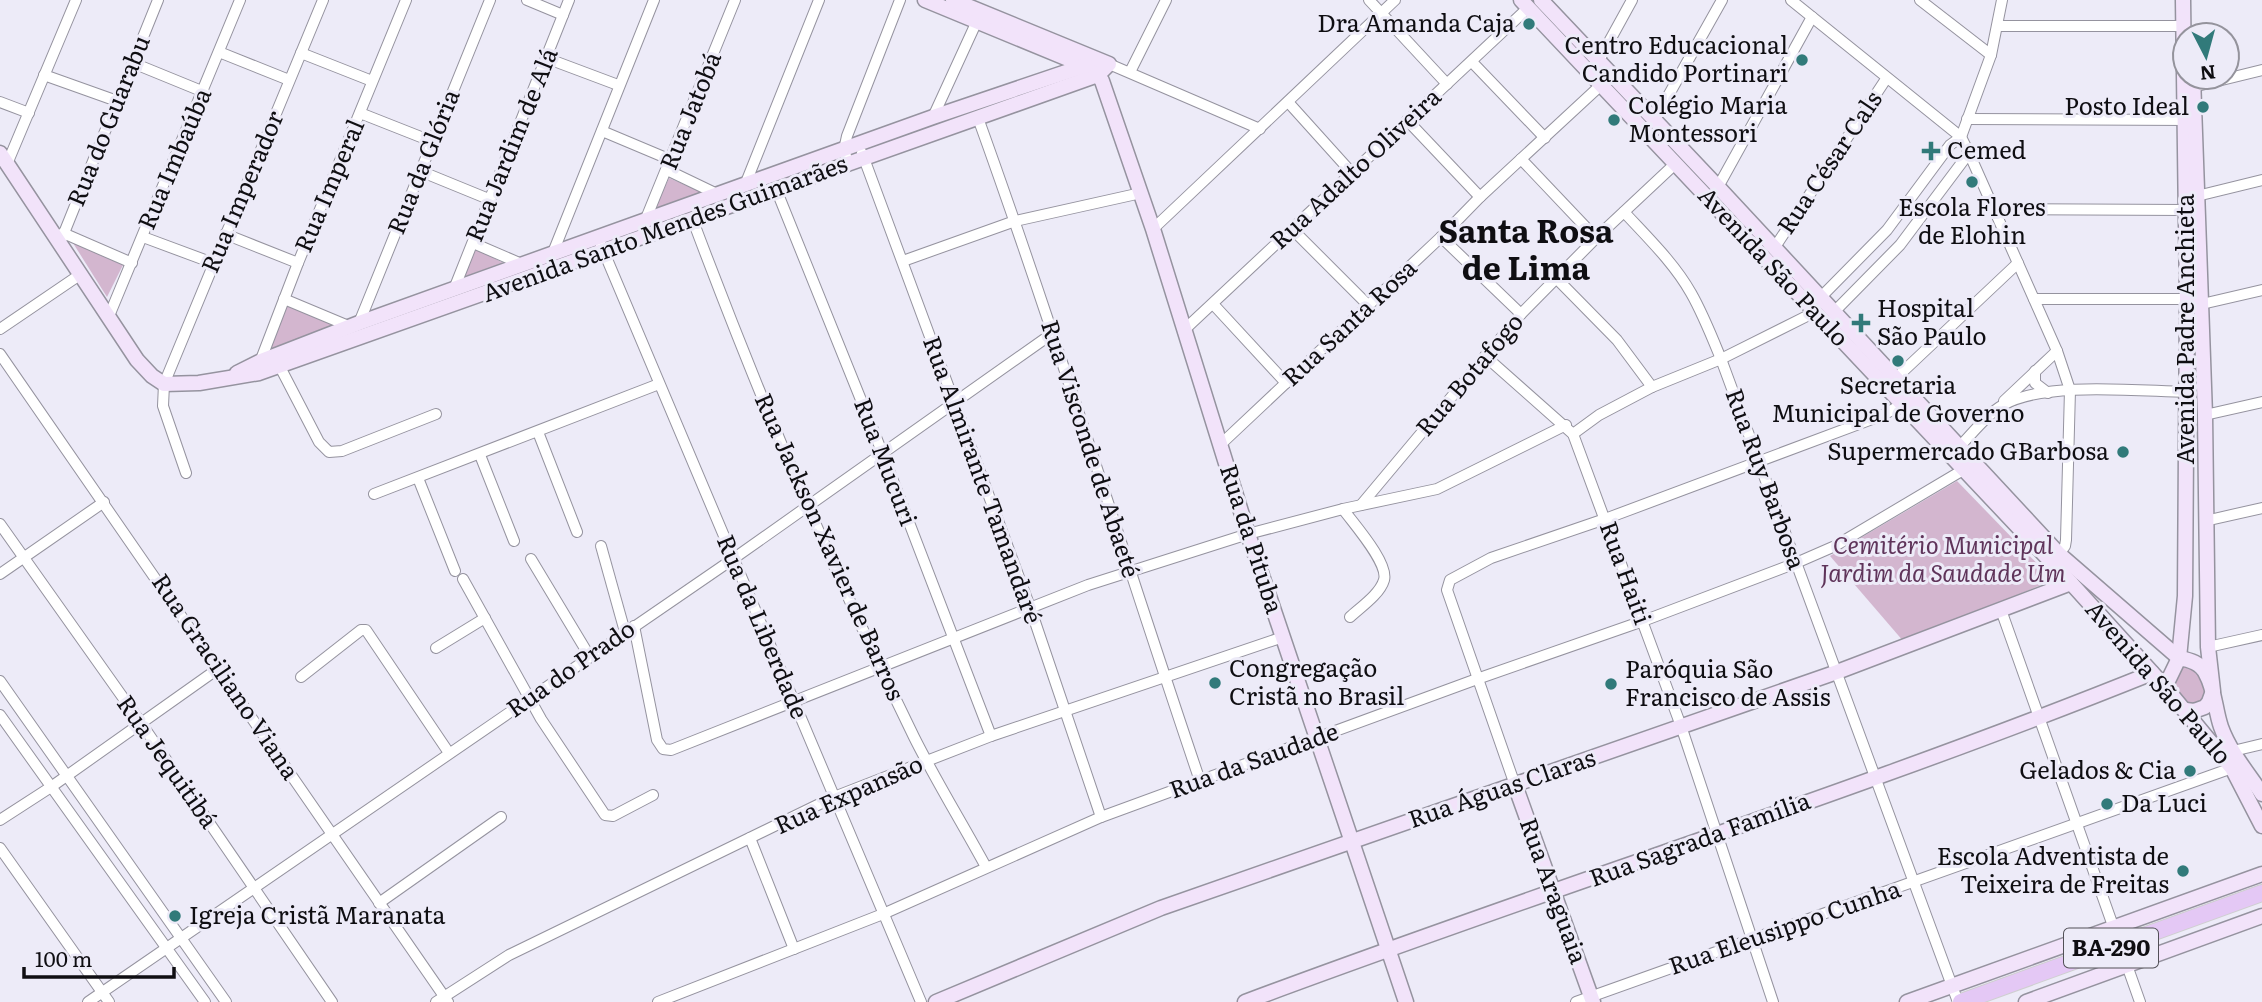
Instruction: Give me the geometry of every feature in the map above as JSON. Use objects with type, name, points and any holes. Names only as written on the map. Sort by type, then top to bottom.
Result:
[{"type":"main road","name":"BA-290","points":[[1960,1002],[2262,893]]},
{"type":"street","points":[[76,0],[29,113],[4,158],[62,238],[81,274],[137,360],[164,384],[163,406],[186,473]]},
{"type":"street","name":"Rua do Guarabu","points":[[62,238],[158,0]]},
{"type":"street","name":"Rua Imbaúba","points":[[109,316],[240,0]]},
{"type":"street","name":"Rua Imperador","points":[[164,384],[323,0]]},
{"type":"street","name":"Rua Imperal","points":[[260,367],[298,263],[406,0]]},
{"type":"street","name":"Rua da Glória","points":[[355,325],[490,0]]},
{"type":"street","points":[[527,0],[563,15]]},
{"type":"street","name":"Rua Jardim de Alá","points":[[454,290],[569,0]]},
{"type":"street","points":[[552,256],[654,0]]},
{"type":"street","name":"Rua Jatobá","points":[[645,221],[735,0]]},
{"type":"street","points":[[745,185],[819,0]]},
{"type":"street","points":[[854,154],[847,136],[900,0]]},
{"type":"street","points":[[925,0],[1097,63],[1130,72],[1260,129]]},
{"type":"street","points":[[953,0],[1097,63]]},
{"type":"street","points":[[1130,72],[1166,0]]},
{"type":"street","points":[[1370,0],[1447,84]]},
{"type":"street","points":[[1153,229],[1395,0]]},
{"type":"street","points":[[1598,62],[1632,0]]},
{"type":"street","points":[[1654,121],[1722,0]]},
{"type":"street","points":[[1791,0],[1961,137],[1969,153],[2057,351],[2070,390],[2066,540],[2059,554]]},
{"type":"street","points":[[1920,0],[1991,55]]},
{"type":"street","points":[[1821,297],[1887,230],[1950,145],[1961,137],[1991,55],[2002,0]]},
{"type":"street","name":"Avenida Padre Anchieta","points":[[2183,0],[2186,21]]},
{"type":"street","name":"Avenida Padre Anchieta","points":[[2189,21],[2192,0]]},
{"type":"street","name":"Avenida São Paulo","points":[[1530,3],[1598,62],[1775,247],[2059,554],[2179,657],[2200,666],[2213,691],[2222,729],[2233,751],[2262,794]]},
{"type":"street","name":"Avenida São Paulo","points":[[1530,3],[1601,85],[2071,583],[2186,710],[2232,768],[2262,826]]},
{"type":"street","name":"Rua Adalto Oliveira","points":[[1183,331],[1472,62],[1530,3]]},
{"type":"street","points":[[1718,187],[1812,17]]},
{"type":"street","points":[[933,117],[976,20]]},
{"type":"street","points":[[1998,26],[2171,30]]},
{"type":"street","points":[[219,52],[289,80]]},
{"type":"street","points":[[301,53],[372,82]]},
{"type":"street","points":[[546,58],[618,85]]},
{"type":"street","points":[[1472,62],[1545,138]]},
{"type":"street","points":[[133,63],[204,92]]},
{"type":"street","points":[[1097,63],[1098,75]]},
{"type":"street","name":"Avenida Santo Mendes Guimarães","points":[[164,384],[199,383],[260,367],[355,325],[524,265],[692,218],[776,189],[933,117],[1097,63]]},
{"type":"street","points":[[2241,74],[2262,70]]},
{"type":"street","points":[[44,75],[117,101]]},
{"type":"street","name":"Avenida Santo Mendes Guimarães","points":[[260,367],[279,365],[601,245],[645,221],[717,194],[978,118],[1098,75]]},
{"type":"street","name":"Rua da Pituba","points":[[1098,75],[1153,229],[1248,534],[1406,1002]]},
{"type":"street","name":"Rua César Cals","points":[[1775,247],[1886,79]]},
{"type":"street","name":"Rua Santa Rosa","points":[[1220,445],[1601,85]]},
{"type":"street","name":"Avenida Padre Anchieta","points":[[2179,657],[2185,596],[2189,91]]},
{"type":"street","name":"Avenida Padre Anchieta","points":[[2192,91],[2189,120],[2197,196],[2202,304],[2208,647],[2213,691]]},
{"type":"street","points":[[0,102],[29,113]]},
{"type":"street","points":[[1288,103],[1352,173]]},
{"type":"street","points":[[360,113],[431,141]]},
{"type":"street","name":"Rua Visconde de Abaeté","points":[[978,118],[1053,333],[1200,781]]},
{"type":"street","points":[[1968,119],[2189,120]]},
{"type":"street","points":[[1407,120],[1480,197]]},
{"type":"street","points":[[602,131],[669,165],[717,194]]},
{"type":"street","points":[[1835,312],[1900,244],[1969,153]]},
{"type":"street","name":"Rua Almirante Tamandaré","points":[[854,154],[902,261],[1030,607],[1101,817]]},
{"type":"street","points":[[1521,159],[1596,238]]},
{"type":"street","name":"Rua Botafogo","points":[[1361,505],[1521,314],[1596,238],[1675,164]]},
{"type":"street","points":[[420,171],[491,200]]},
{"type":"street","points":[[2197,196],[2262,180]]},
{"type":"street","name":"Rua Mucuri","points":[[776,189],[882,452],[991,736]]},
{"type":"street","points":[[902,261],[1015,221],[1141,193]]},
{"type":"street","points":[[1993,209],[2186,210]]},
{"type":"street","name":"Rua Ruy Barbosa","points":[[1624,212],[1658,248],[1680,277],[1704,320],[1721,359],[1913,883],[1960,1002]]},
{"type":"street","name":"Rua Jackson Xavier de Barros","points":[[692,218],[743,352],[880,667],[926,761],[986,867]]},
{"type":"street","points":[[1292,229],[1368,305]]},
{"type":"street","points":[[1887,230],[1900,244]]},
{"type":"street","points":[[225,234],[298,263]]},
{"type":"street","points":[[143,237],[213,263]]},
{"type":"street","points":[[1441,237],[1521,314]]},
{"type":"street","points":[[62,238],[132,263]]},
{"type":"street","points":[[473,243],[524,265]]},
{"type":"street","name":"Rua da Liberdade","points":[[601,245],[921,1002]]},
{"type":"street","points":[[1896,378],[2018,263]]},
{"type":"street","points":[[0,329],[81,274]]},
{"type":"street","points":[[1557,279],[1617,340],[1652,387]]},
{"type":"street","points":[[2202,304],[2262,290]]},
{"type":"street","points":[[284,299],[355,325]]},
{"type":"street","points":[[2034,299],[2187,299]]},
{"type":"street","points":[[1213,304],[1286,383]]},
{"type":"street","points":[[601,546],[629,629],[657,740],[663,749],[671,750],[952,637],[1129,571],[1248,534],[1343,509],[1419,495],[1437,489],[1569,430],[1652,387],[1721,359],[1815,312]]},
{"type":"street","name":"Rua do Prado","points":[[88,1002],[733,559],[807,504],[1053,333]]},
{"type":"street","points":[[1960,446],[2057,351]]},
{"type":"street","name":"Rua Graciliano Viana","points":[[0,354],[219,668],[443,1000]]},
{"type":"street","points":[[1485,356],[1569,430]]},
{"type":"street","points":[[279,365],[319,442],[329,452],[342,452],[436,414]]},
{"type":"street","points":[[2035,371],[2035,383],[2048,393]]},
{"type":"street","points":[[374,495],[659,384]]},
{"type":"street","points":[[2001,406],[2015,399],[2070,390],[2186,392]]},
{"type":"street","points":[[2205,415],[2262,401]]},
{"type":"street","points":[[1605,519],[1883,415],[1903,404]]},
{"type":"street","name":"Rua Haiti","points":[[1569,430],[1605,519],[1681,726],[1773,1002]]},
{"type":"street","points":[[538,432],[577,532]]},
{"type":"street","points":[[480,455],[514,541]]},
{"type":"street","name":"Rua da Saudade","points":[[658,1002],[883,914],[1101,817],[1796,563],[1835,546],[1964,470]]},
{"type":"street","points":[[418,478],[459,575],[558,747],[605,815],[613,816],[653,795]]},
{"type":"street","points":[[0,574],[104,502]]},
{"type":"street","points":[[2205,520],[2262,508]]},
{"type":"street","points":[[1343,509],[1385,572],[1385,579],[1379,589],[1350,617]]},
{"type":"street","name":"Rua Araguaia","points":[[1592,999],[1447,590],[1448,582],[1491,558],[1605,519]]},
{"type":"street","name":"Rua Jequitibá","points":[[0,524],[141,723],[332,1002]]},
{"type":"street","points":[[531,559],[590,657]]},
{"type":"street","name":"Rua Águas Claras","points":[[936,1002],[1161,908],[1837,672],[2071,583]]},
{"type":"street","points":[[2001,610],[2140,1002]]},
{"type":"street","points":[[436,648],[485,618]]},
{"type":"street","points":[[301,677],[361,631],[366,630],[449,753]]},
{"type":"street","points":[[2208,647],[2262,635]]},
{"type":"street","name":"Rua Expansão","points":[[443,1000],[509,955],[834,797],[991,736],[1283,637]]},
{"type":"street","points":[[2165,687],[2179,657]]},
{"type":"street","points":[[0,820],[219,668]]},
{"type":"street","name":"Rua Sagrada Família","points":[[1245,1002],[1876,778],[2152,673]]},
{"type":"street","points":[[0,681],[226,1002]]},
{"type":"street","points":[[2186,710],[2194,711],[2205,707],[2213,691]]},
{"type":"street","points":[[0,715],[205,1002]]},
{"type":"street","points":[[2233,751],[2262,744]]},
{"type":"street","name":"Rua Eleusippo Cunha","points":[[1576,1002],[1592,999],[1752,939],[2232,768]]},
{"type":"street","points":[[379,903],[501,817]]},
{"type":"street","points":[[750,838],[794,949]]},
{"type":"street","points":[[0,848],[109,1002]]},
{"type":"street","points":[[1907,1002],[2262,874]]},
{"type":"street","points":[[2026,1002],[2262,916]]},
{"type":"green space","points":[[669,178],[704,193],[653,213]]},
{"type":"green space","points":[[73,243],[123,265],[107,297]]},
{"type":"green space","points":[[475,248],[507,265],[463,280]]},
{"type":"green space","points":[[286,304],[336,324],[268,353]]},
{"type":"green space","name":"Cemitério Municipal Jardim da Saudade Um","points":[[1957,481],[2053,580],[1904,642],[1830,556]]},
{"type":"green space","points":[[2181,662],[2196,668],[2209,691],[2206,700],[2188,707],[2172,685]]},
{"type":"place","name":"Dra Amanda Caja","points":[[1529,24]]},
{"type":"place","name":"Centro Educacional Candido Portinari","points":[[1802,60]]},
{"type":"place","name":"Posto Ideal","points":[[2203,107]]},
{"type":"place","name":"Colégio Maria Montessori","points":[[1614,120]]},
{"type":"place","name":"Cemed","points":[[1931,151]]},
{"type":"place","name":"Escola Flores de Elohin","points":[[1972,182]]},
{"type":"place","name":"Hospital São Paulo","points":[[1861,323]]},
{"type":"place","name":"Secretaria Municipal de Governo","points":[[1898,361]]},
{"type":"place","name":"Supermercado GBarbosa","points":[[2123,452]]},
{"type":"place","name":"Congregação Cristã no Brasil","points":[[1215,683]]},
{"type":"place","name":"Paróquia São Francisco de Assis","points":[[1611,684]]},
{"type":"place","name":"Gelados & Cia","points":[[2190,771]]},
{"type":"place","name":"Da Luci","points":[[2107,804]]},
{"type":"place","name":"Escola Adventista de Teixeira de Freitas","points":[[2183,871]]},
{"type":"place","name":"Igreja Cristã Maranata","points":[[175,916]]},
{"type":"district","name":"Santa Rosa de Lima","points":[[1526,250]]}]
